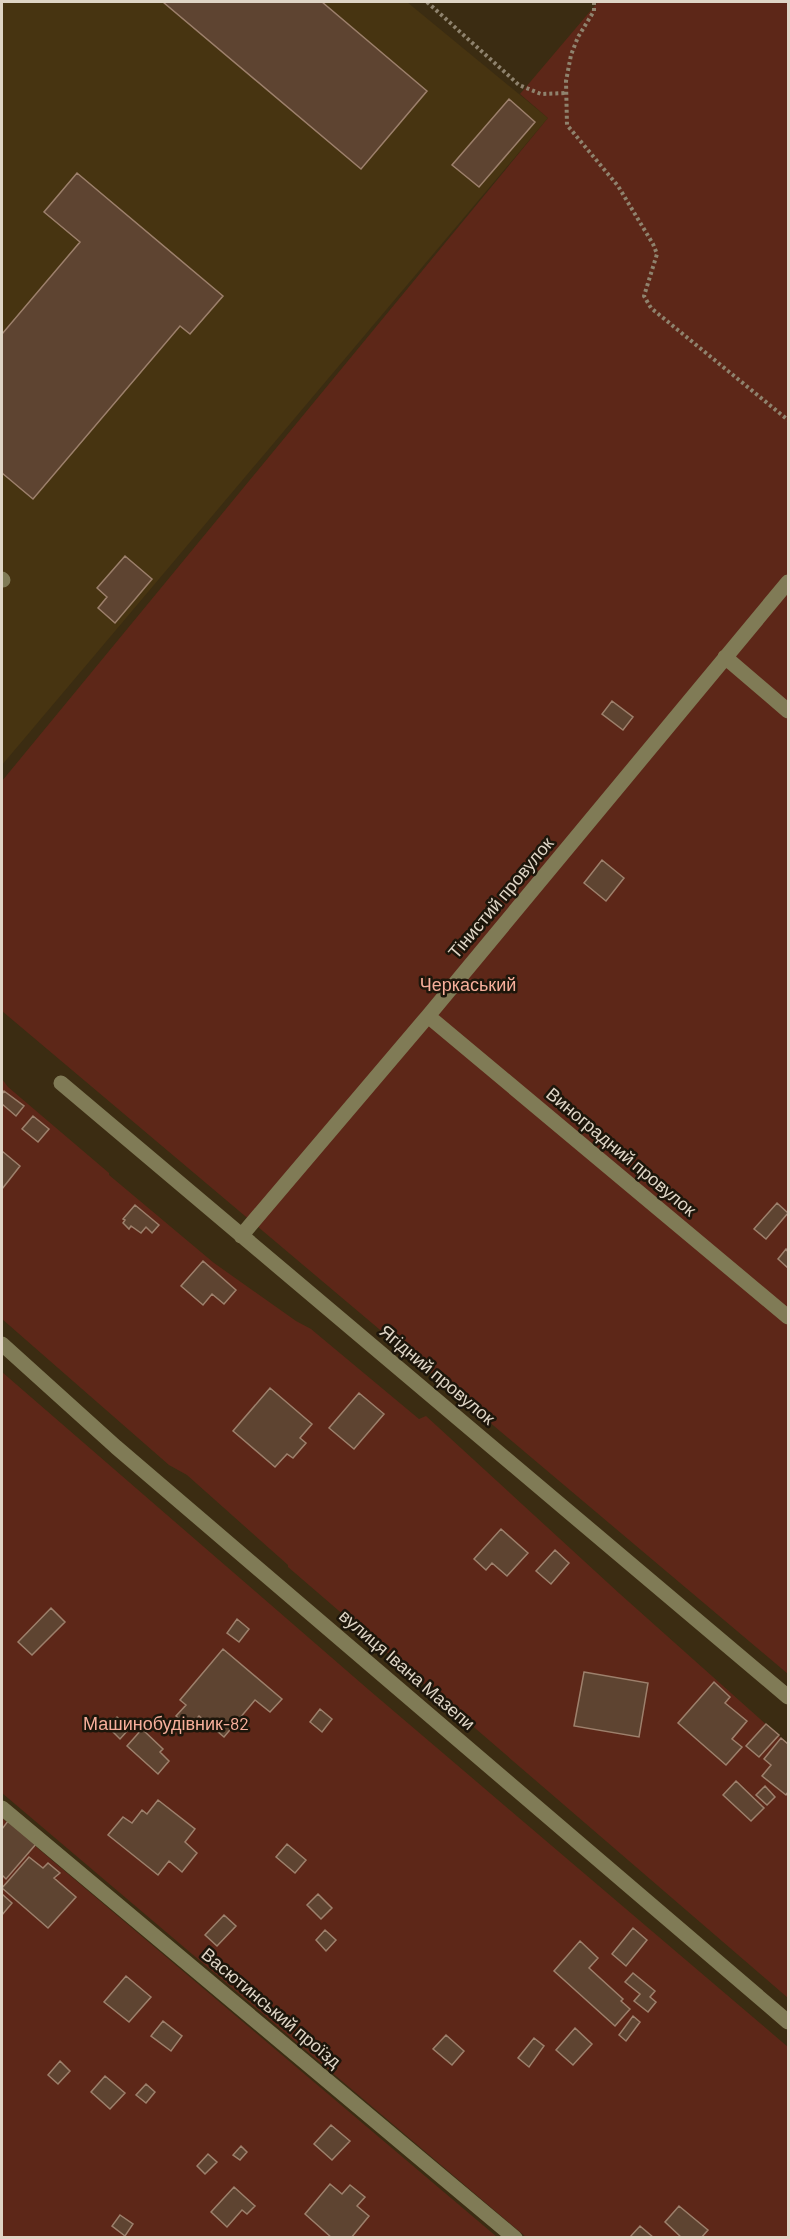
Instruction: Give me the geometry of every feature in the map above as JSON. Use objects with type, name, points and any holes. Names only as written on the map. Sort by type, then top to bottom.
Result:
[{"type":"street","name":"Тінистий провулок","points":[[241,1236],[428,1017],[789,582]]},
{"type":"street","points":[[725,657],[789,711]]},
{"type":"street","name":"Виноградний провулок","points":[[428,1017],[789,1317]]},
{"type":"street","name":"Ягідний провулок","points":[[61,1083],[789,1697]]},
{"type":"street","name":"вулиця Івана Мазепи","points":[[2,1344],[125,1454],[789,2022]]},
{"type":"street","name":"Васютинський проїзд","points":[[2,1808],[515,2238]]},
{"type":"path","points":[[427,2],[519,85],[541,94],[566,93]]},
{"type":"path","points":[[594,2],[594,11],[578,37],[571,55],[566,81],[567,125],[618,186],[657,254],[645,296],[651,308],[789,420]]},
{"type":"shaded area","points":[[2,2],[407,2],[548,118],[2,765]]},
{"type":"green space","name":"Черкаський","points":[[598,2],[788,2],[788,1674],[2,1011],[2,781],[548,118],[520,94]]},
{"type":"green space","points":[[2,1079],[8,1087],[109,1175],[214,1263],[296,1321],[311,1329],[419,1419],[426,1416],[788,1744],[788,1998],[288,1567],[187,1475],[169,1465],[2,1319]]},
{"type":"green space","name":"Машинобудівник-82","points":[[2,1372],[369,1690],[788,2047],[788,2237],[526,2237],[2,1793]]},
{"type":"green space","points":[[2,1818],[497,2237],[2,2237]]},
{"type":"building","points":[[163,2],[322,2],[427,91],[361,169]]},
{"type":"building","points":[[509,99],[535,122],[479,187],[452,165]]},
{"type":"building","points":[[77,173],[223,296],[190,334],[180,326],[33,499],[2,473],[2,334],[80,242],[44,212]]},
{"type":"building","points":[[125,556],[152,579],[115,623],[98,608],[107,597],[97,588]]},
{"type":"building","points":[[612,701],[633,717],[623,730],[602,714]]},
{"type":"building","points":[[602,860],[624,878],[606,901],[584,883]]},
{"type":"building","points":[[4,1091],[24,1106],[16,1116],[2,1104]]},
{"type":"building","points":[[33,1116],[49,1129],[38,1142],[22,1129]]},
{"type":"building","points":[[2,1151],[20,1166],[2,1189]]},
{"type":"building","points":[[777,1203],[788,1213],[766,1239],[754,1229]]},
{"type":"building","points":[[135,1205],[159,1225],[152,1233],[146,1227],[141,1233],[131,1226],[129,1229],[123,1223],[125,1220],[123,1219]]},
{"type":"building","points":[[786,1249],[788,1252],[788,1268],[778,1259]]},
{"type":"building","points":[[203,1261],[236,1290],[224,1304],[212,1294],[203,1305],[181,1286]]},
{"type":"building","points":[[270,1388],[312,1424],[300,1438],[306,1443],[293,1458],[287,1454],[275,1467],[233,1431]]},
{"type":"building","points":[[359,1393],[384,1414],[354,1449],[329,1428]]},
{"type":"building","points":[[501,1529],[528,1553],[507,1576],[492,1563],[486,1570],[474,1559]]},
{"type":"building","points":[[555,1550],[569,1563],[551,1584],[536,1571]]},
{"type":"building","points":[[51,1608],[65,1622],[32,1655],[18,1642]]},
{"type":"building","points":[[237,1619],[249,1629],[239,1642],[227,1633]]},
{"type":"building","points":[[223,1649],[282,1699],[270,1712],[255,1700],[224,1737],[199,1716],[189,1727],[176,1716],[186,1705],[180,1700]]},
{"type":"building","points":[[584,1672],[648,1683],[639,1737],[574,1726]]},
{"type":"building","points":[[714,1682],[730,1697],[725,1703],[747,1721],[732,1739],[742,1747],[726,1765],[678,1723]]},
{"type":"building","points":[[320,1709],[332,1719],[322,1732],[310,1722]]},
{"type":"building","points":[[117,1717],[129,1729],[120,1739],[108,1727]]},
{"type":"building","points":[[766,1724],[779,1735],[759,1757],[746,1746]]},
{"type":"building","points":[[142,1729],[163,1749],[160,1752],[169,1761],[158,1774],[127,1746]]},
{"type":"building","points":[[781,1738],[788,1744],[788,1792],[786,1795],[762,1776],[771,1765],[764,1759]]},
{"type":"building","points":[[736,1781],[764,1808],[751,1821],[723,1795]]},
{"type":"building","points":[[765,1786],[775,1797],[767,1805],[756,1795]]},
{"type":"building","points":[[158,1800],[195,1829],[185,1842],[197,1853],[182,1872],[169,1861],[158,1875],[108,1835],[123,1817],[132,1823],[142,1810],[147,1814]]},
{"type":"building","points":[[8,1821],[36,1844],[6,1879],[2,1875],[2,1829]]},
{"type":"building","points":[[287,1844],[306,1860],[295,1873],[276,1857]]},
{"type":"building","points":[[29,1857],[43,1868],[48,1863],[60,1873],[54,1878],[76,1897],[48,1928],[2,1888]]},
{"type":"building","points":[[2,1894],[12,1903],[2,1915]]},
{"type":"building","points":[[318,1894],[332,1908],[321,1919],[307,1905]]},
{"type":"building","points":[[224,1915],[236,1926],[217,1946],[205,1935]]},
{"type":"building","points":[[633,1928],[647,1940],[626,1966],[612,1954]]},
{"type":"building","points":[[325,1930],[336,1940],[326,1951],[316,1940]]},
{"type":"building","points":[[580,1941],[598,1958],[589,1968],[623,1999],[621,2001],[630,2009],[615,2026],[554,1971]]},
{"type":"building","points":[[633,1973],[655,1991],[650,1997],[656,2002],[648,2012],[634,2001],[640,1994],[625,1982]]},
{"type":"building","points":[[126,1976],[151,1997],[129,2022],[104,2002]]},
{"type":"building","points":[[633,2016],[640,2022],[626,2041],[619,2035]]},
{"type":"building","points":[[163,2021],[182,2036],[171,2051],[151,2036]]},
{"type":"building","points":[[575,2028],[592,2044],[573,2065],[556,2050]]},
{"type":"building","points":[[446,2035],[464,2051],[452,2065],[433,2049]]},
{"type":"building","points":[[534,2038],[544,2046],[529,2067],[518,2058]]},
{"type":"building","points":[[60,2061],[70,2071],[58,2084],[48,2075]]},
{"type":"building","points":[[105,2076],[125,2093],[110,2109],[91,2092]]},
{"type":"building","points":[[146,2084],[155,2092],[146,2103],[136,2095]]},
{"type":"building","points":[[331,2125],[350,2141],[332,2160],[314,2144]]},
{"type":"building","points":[[241,2146],[247,2152],[240,2160],[233,2155]]},
{"type":"building","points":[[208,2154],[217,2162],[205,2174],[197,2166]]},
{"type":"building","points":[[330,2184],[342,2194],[350,2185],[365,2197],[357,2206],[369,2216],[351,2238],[332,2238],[305,2214]]},
{"type":"building","points":[[234,2187],[255,2206],[247,2214],[242,2210],[227,2227],[211,2212]]},
{"type":"building","points":[[679,2206],[708,2230],[701,2238],[682,2238],[665,2222]]},
{"type":"building","points":[[120,2215],[133,2224],[125,2236],[112,2226]]},
{"type":"building","points":[[640,2226],[654,2238],[630,2237]]}]
